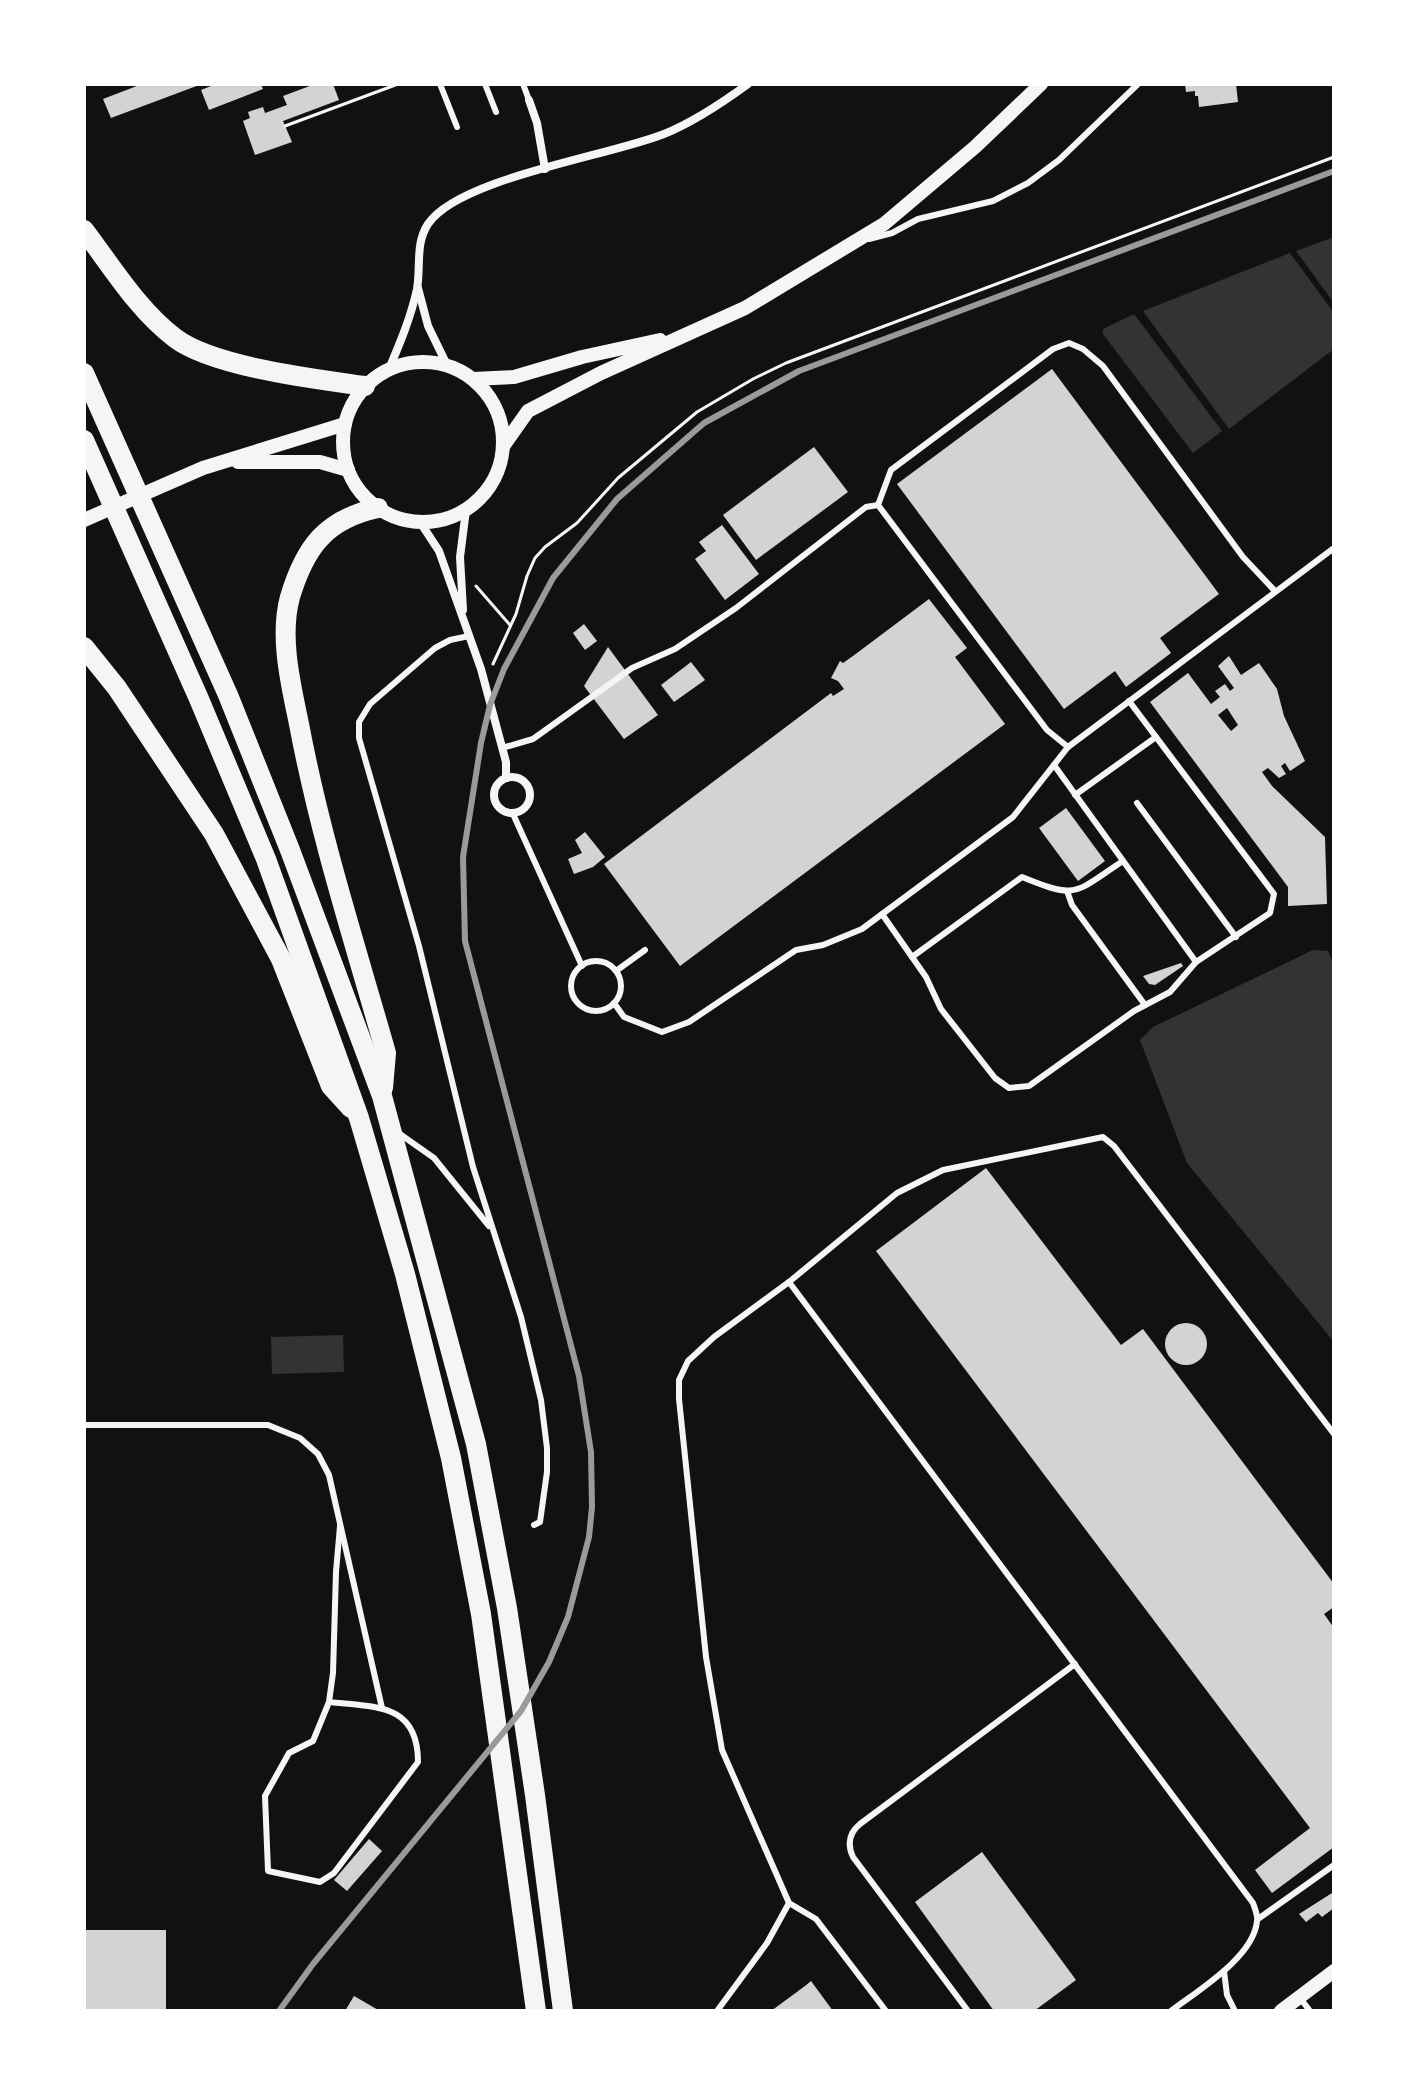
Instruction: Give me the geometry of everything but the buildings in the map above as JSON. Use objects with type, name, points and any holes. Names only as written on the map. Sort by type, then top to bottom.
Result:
[{"type":"highway","points":[[84,230],[144,310],[177,339],[212,356],[296,375],[365,386]]},
{"type":"highway","points":[[84,373],[228,695],[382,1096],[476,1444],[507,1608],[563,2011]]},
{"type":"highway","points":[[84,440],[266,859],[359,1118],[405,1274],[451,1458],[481,1614],[536,2011]]},
{"type":"highway","points":[[378,508],[352,514],[334,524],[319,538],[301,569],[290,599],[286,639],[293,697],[310,781],[386,1053],[382,1096]]},
{"type":"highway","points":[[84,647],[117,688],[214,834],[281,959],[331,1086],[359,1118]]},
{"type":"street","points":[[389,369],[405,332],[418,287],[420,243],[438,212],[470,191],[665,134],[717,106],[748,84]]},
{"type":"street","points":[[504,445],[528,411],[601,373],[745,308],[884,224],[975,147],[1041,84]]},
{"type":"street","points":[[529,100],[537,123],[545,169]]},
{"type":"street","points":[[418,287],[428,326],[447,365]]},
{"type":"street","points":[[473,379],[514,377],[582,357],[685,335]]},
{"type":"street","points":[[418,362],[447,365],[473,379],[490,397],[501,420],[504,445],[500,464],[481,498],[466,510],[436,521],[398,518],[378,508],[360,491],[348,470],[343,447],[345,424],[352,404],[365,386],[389,369],[418,362]]},
{"type":"street","points":[[84,520],[183,476],[345,424]]},
{"type":"street","points":[[225,462],[320,462],[348,470]]},
{"type":"street","points":[[463,619],[460,557],[466,510]]},
{"type":"street","points":[[420,522],[439,551],[481,669],[506,762],[506,778]]},
{"type":"street","points":[[515,777],[523,781],[530,796],[527,805],[513,814],[497,807],[494,799],[498,782],[506,778],[515,777]]},
{"type":"street","points":[[1281,2011],[1334,1971]]},
{"type":"lane","points":[[440,84],[457,127]]},
{"type":"lane","points":[[485,84],[496,112]]},
{"type":"lane","points":[[523,84],[529,100]]},
{"type":"lane","points":[[854,243],[892,233],[918,219],[993,201],[1028,183],[1071,149],[1138,84]]},
{"type":"lane","points":[[878,505],[891,470],[1053,349],[1069,343],[1083,349],[1103,366],[1243,557],[1275,591]]},
{"type":"lane","points":[[878,505],[1047,730],[1068,747]]},
{"type":"lane","points":[[502,748],[533,739],[632,668],[675,649],[736,608],[866,507],[878,505]]},
{"type":"lane","points":[[614,1003],[624,1017],[662,1032],[689,1022],[796,950],[823,945],[862,929],[1013,817],[1068,747],[1334,548]]},
{"type":"lane","points":[[469,636],[450,640],[435,648],[365,709],[358,730],[419,946],[473,1167],[521,1317],[545,1424],[547,1472],[540,1522],[534,1525]]},
{"type":"lane","points":[[882,914],[926,977],[941,1009],[995,1078],[1009,1088],[1029,1086],[1145,1005],[1170,992],[1196,962],[1270,913],[1274,894],[1129,701]]},
{"type":"lane","points":[[1075,795],[1156,737]]},
{"type":"lane","points":[[1054,765],[1196,962]]},
{"type":"lane","points":[[1137,803],[1236,937]]},
{"type":"lane","points":[[513,814],[582,966]]},
{"type":"lane","points":[[912,957],[1022,877],[1055,891],[1075,892],[1123,861]]},
{"type":"lane","points":[[1067,891],[1072,905],[1145,1005]]},
{"type":"lane","points":[[616,971],[645,950]]},
{"type":"lane","points":[[593,961],[606,963],[616,971],[621,981],[620,993],[605,1010],[593,1011],[582,1007],[574,998],[571,986],[574,975],[582,966],[593,961]]},
{"type":"lane","points":[[391,1128],[434,1158],[491,1229]]},
{"type":"lane","points":[[886,2011],[816,1919],[789,1903],[722,1750],[706,1657],[679,1399],[679,1380],[688,1361],[714,1337],[789,1282],[897,1193],[943,1170],[1103,1137],[1114,1146],[1334,1434]]},
{"type":"lane","points":[[789,1282],[1253,1903],[1258,1919],[1254,1934],[1240,1955],[1171,2011]]},
{"type":"lane","points":[[84,1425],[268,1425],[300,1438],[318,1454],[329,1475],[382,1708]]},
{"type":"lane","points":[[329,1702],[382,1708],[407,1721],[418,1741],[418,1762],[334,1873],[320,1882],[268,1871],[265,1796],[289,1753],[313,1741],[329,1702],[340,1526]]},
{"type":"lane","points":[[968,2011],[853,1857],[849,1846],[853,1830],[1075,1664]]},
{"type":"lane","points":[[1258,1919],[1334,1865]]},
{"type":"lane","points":[[717,2011],[767,1943],[789,1903]]},
{"type":"lane","points":[[1224,1971],[1227,1995],[1235,2011]]},
{"type":"lane","points":[[1299,1997],[1310,2011]]},
{"type":"path","points":[[285,126],[398,84]]},
{"type":"path","points":[[481,669],[491,668],[511,625],[535,558],[577,523],[618,478],[697,412],[786,363],[1334,157]]},
{"type":"path","points":[[472,581],[511,625]]},
{"type":"shaded area","points":[[1334,237],[1334,303],[1296,251]]},
{"type":"shaded area","points":[[1290,253],[1334,313],[1334,349],[1229,429],[1143,311]]},
{"type":"shaded area","points":[[1134,314],[1222,431],[1193,453],[1103,334],[1103,329]]},
{"type":"shaded area","points":[[1313,950],[1328,951],[1334,965],[1334,1342],[1187,1163],[1140,1040],[1153,1027]]},
{"type":"shaded area","points":[[343,1335],[344,1372],[272,1374],[271,1337]]},
{"type":"railway","points":[[279,2011],[313,1964],[521,1711],[549,1662],[568,1617],[589,1537],[591,1452],[579,1376],[465,941],[463,857],[490,705],[504,669],[553,578],[617,499],[704,423],[799,371],[1334,171]]}]
